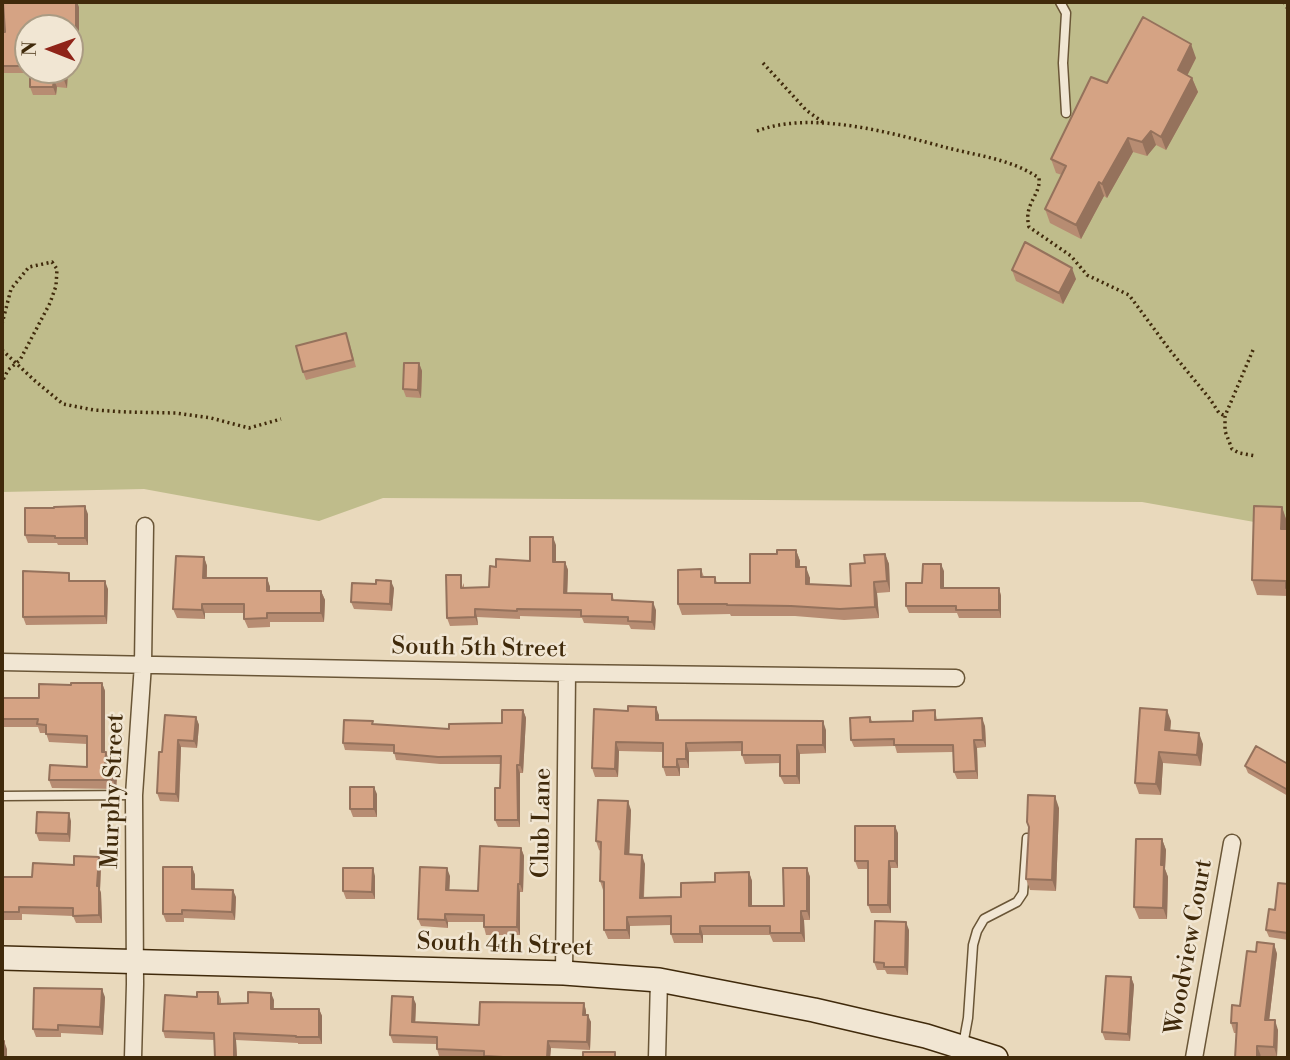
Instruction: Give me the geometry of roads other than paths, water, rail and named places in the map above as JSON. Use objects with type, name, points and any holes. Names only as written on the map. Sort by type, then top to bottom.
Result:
[{"type":"main road","name":"South 4th Street","points":[[2,958],[564,973],[659,981],[814,1010],[926,1035],[996,1058]]},
{"type":"street","name":"Murphy Street","points":[[133,1058],[134,795],[143,664],[145,526]]},
{"type":"street","name":"South 5th Street","points":[[2,662],[956,678]]},
{"type":"street","name":"Club Lane","points":[[564,973],[567,673]]},
{"type":"street","name":"Woodview Court","points":[[1194,1058],[1232,843]]},
{"type":"street","points":[[657,1058],[659,981]]},
{"type":"lane","points":[[1060,2],[1066,13],[1063,63],[1066,113]]},
{"type":"lane","points":[[2,796],[134,795]]},
{"type":"lane","points":[[962,1047],[968,1018],[973,945],[977,931],[984,919],[1017,902],[1023,893],[1027,838]]}]
